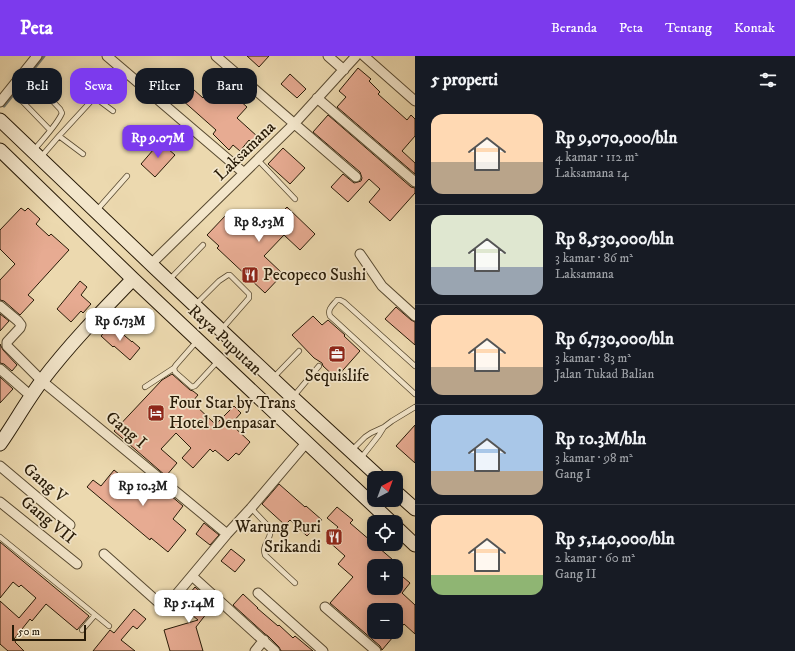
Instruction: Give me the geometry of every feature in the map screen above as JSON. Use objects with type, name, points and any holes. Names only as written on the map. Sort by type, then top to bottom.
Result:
[{"type":"main road","name":"Raya Puputan","points":[[0,120],[195,306],[372,471]]},
{"type":"main road","name":"Raya Puputan","points":[[0,150],[133,279],[384,515]]},
{"type":"main road","points":[[64,211],[78,194]]},
{"type":"main road","points":[[1,441],[31,396],[65,352],[90,323],[133,279]]},
{"type":"main road","points":[[403,498],[415,509]]},
{"type":"main road","points":[[403,534],[415,545]]},
{"type":"street","points":[[0,102],[37,56]]},
{"type":"street","points":[[107,56],[244,173]]},
{"type":"street","points":[[216,56],[356,177]]},
{"type":"street","points":[[328,56],[344,70]]},
{"type":"street","name":"Laksamana","points":[[151,264],[294,124],[356,56]]},
{"type":"street","points":[[364,56],[415,101]]},
{"type":"street","points":[[318,98],[415,182]]},
{"type":"street","points":[[360,254],[382,286],[415,316]]},
{"type":"street","name":"Gang I","points":[[0,306],[21,325],[7,342],[7,346],[42,381],[227,534]]},
{"type":"street","points":[[0,369],[31,396]]},
{"type":"street","points":[[104,554],[159,603],[164,604],[170,602],[307,442]]},
{"type":"street","name":"Gang V","points":[[0,466],[70,525]]},
{"type":"street","name":"Gang VII","points":[[0,502],[77,564]]},
{"type":"street","points":[[192,576],[275,651]]},
{"type":"street","points":[[258,593],[323,651]]},
{"type":"street","points":[[325,607],[376,651]]},
{"type":"street","points":[[255,651],[264,640]]},
{"type":"lane","points":[[36,154],[62,113],[60,109],[35,84],[32,84],[22,96],[21,100],[50,130]]},
{"type":"lane","points":[[36,154],[59,136],[94,98],[113,111]]},
{"type":"lane","points":[[59,136],[83,154]]},
{"type":"lane","points":[[258,160],[295,199]]},
{"type":"lane","points":[[96,211],[127,176]]},
{"type":"lane","points":[[168,280],[203,245]]},
{"type":"lane","points":[[195,306],[225,276],[230,275],[250,296],[221,330]]},
{"type":"lane","points":[[415,366],[344,302],[337,300],[329,310],[328,313],[330,316],[415,394]]},
{"type":"lane","points":[[145,387],[174,368],[198,340]]},
{"type":"lane","points":[[273,379],[299,351]]},
{"type":"lane","points":[[174,368],[175,372],[192,387],[195,386],[219,360]]},
{"type":"lane","points":[[292,397],[319,366]]},
{"type":"lane","points":[[355,455],[365,437],[384,427],[415,407]]},
{"type":"lane","points":[[355,455],[379,435],[384,427]]},
{"type":"lane","points":[[251,508],[270,528],[271,531],[264,548],[265,555],[295,583]]},
{"type":"lane","points":[[0,537],[109,626]]},
{"type":"lane","points":[[82,630],[95,615]]},
{"type":"building","points":[[247,56],[269,56],[259,67]]},
{"type":"building","points":[[358,68],[371,79],[369,81],[380,92],[378,94],[407,120],[411,115],[415,119],[415,136],[402,151],[415,163],[415,174],[337,107],[346,97],[339,91]]},
{"type":"building","points":[[290,74],[306,89],[297,98],[281,84]]},
{"type":"building","points":[[194,90],[202,97],[202,104],[244,104],[247,107],[237,118],[258,137],[252,143],[249,140],[240,151],[233,145],[229,150],[213,134],[216,130],[187,104],[194,104]]},
{"type":"building","points":[[328,115],[411,187],[415,188],[415,193],[390,221],[369,202],[380,189],[369,179],[348,202],[331,187],[343,174],[354,183],[361,181],[362,178],[360,172],[313,132]]},
{"type":"building","points":[[160,142],[175,155],[155,177],[141,164]]},
{"type":"building","points":[[283,148],[305,168],[290,184],[268,164]]},
{"type":"building","points":[[287,207],[315,234],[300,250],[284,235],[264,256],[283,274],[265,293],[217,248],[219,246],[207,235],[226,215],[230,214],[242,226],[257,210],[271,223]]},
{"type":"building","points":[[21,208],[25,211],[28,208],[40,219],[36,224],[49,236],[51,234],[69,250],[28,295],[34,300],[20,315],[4,301],[0,300],[0,280],[15,264],[0,249],[0,230]]},
{"type":"building","points":[[80,281],[87,287],[81,295],[91,304],[83,313],[81,311],[71,322],[57,309]]},
{"type":"building","points":[[396,307],[415,322],[415,345],[385,319]]},
{"type":"building","points":[[0,314],[9,321],[0,331]]},
{"type":"building","points":[[313,316],[322,325],[328,320],[360,351],[336,378],[292,335]]},
{"type":"building","points":[[111,324],[140,348],[130,360],[101,336]]},
{"type":"building","points":[[0,344],[3,350],[17,365],[12,371],[4,364],[0,363]]},
{"type":"building","points":[[172,374],[198,395],[192,402],[214,423],[217,423],[234,406],[241,413],[231,424],[250,442],[239,455],[236,453],[228,461],[215,450],[213,452],[210,449],[193,468],[182,458],[191,448],[176,433],[161,449],[177,463],[166,476],[114,431],[162,380]]},
{"type":"building","points":[[0,377],[13,389],[0,403]]},
{"type":"building","points":[[415,425],[415,463],[396,446]]},
{"type":"building","points":[[114,470],[134,486],[145,474],[183,506],[173,519],[186,530],[168,552],[151,538],[150,540],[87,487],[93,480],[101,486]]},
{"type":"building","points":[[279,484],[322,520],[307,536],[290,520],[285,525],[262,504]]},
{"type":"building","points":[[337,507],[353,520],[350,523],[367,538],[367,551],[383,551],[392,559],[367,559],[367,595],[403,594],[415,605],[415,634],[404,624],[403,625],[403,603],[367,603],[367,635],[330,603],[353,577],[338,564],[345,556],[327,540],[338,527],[327,518]]},
{"type":"building","points":[[204,523],[219,535],[210,545],[196,534]]},
{"type":"building","points":[[0,542],[89,616],[77,630],[46,604],[32,621],[30,619],[14,639],[24,651],[8,651],[0,644],[0,601],[19,618],[36,598],[21,585],[19,587],[13,582],[0,598]]},
{"type":"building","points":[[231,549],[245,560],[235,572],[221,561]]},
{"type":"building","points":[[403,577],[410,583],[403,592]]},
{"type":"building","points":[[195,587],[214,604],[196,627],[203,651],[170,651],[164,630],[198,620],[180,605]]},
{"type":"building","points":[[243,594],[278,626],[279,625],[293,638],[295,636],[313,651],[281,651],[268,636],[233,605]]},
{"type":"building","points":[[134,609],[146,619],[137,629],[133,626],[121,640],[135,651],[93,651],[110,630],[114,633]]},
{"type":"building","points":[[372,639],[391,639],[382,650],[380,646]]},
{"type":"waterway","points":[[4,106],[44,56]]},
{"type":"place","name":"Pecopeco Sushi","points":[[250,275]]},
{"type":"place","name":"Sequislife","points":[[337,354]]},
{"type":"place","name":"Four Star by Trans Hotel Denpasar","points":[[156,413]]},
{"type":"place","name":"Warung Puri Srikandi","points":[[334,537]]}]
